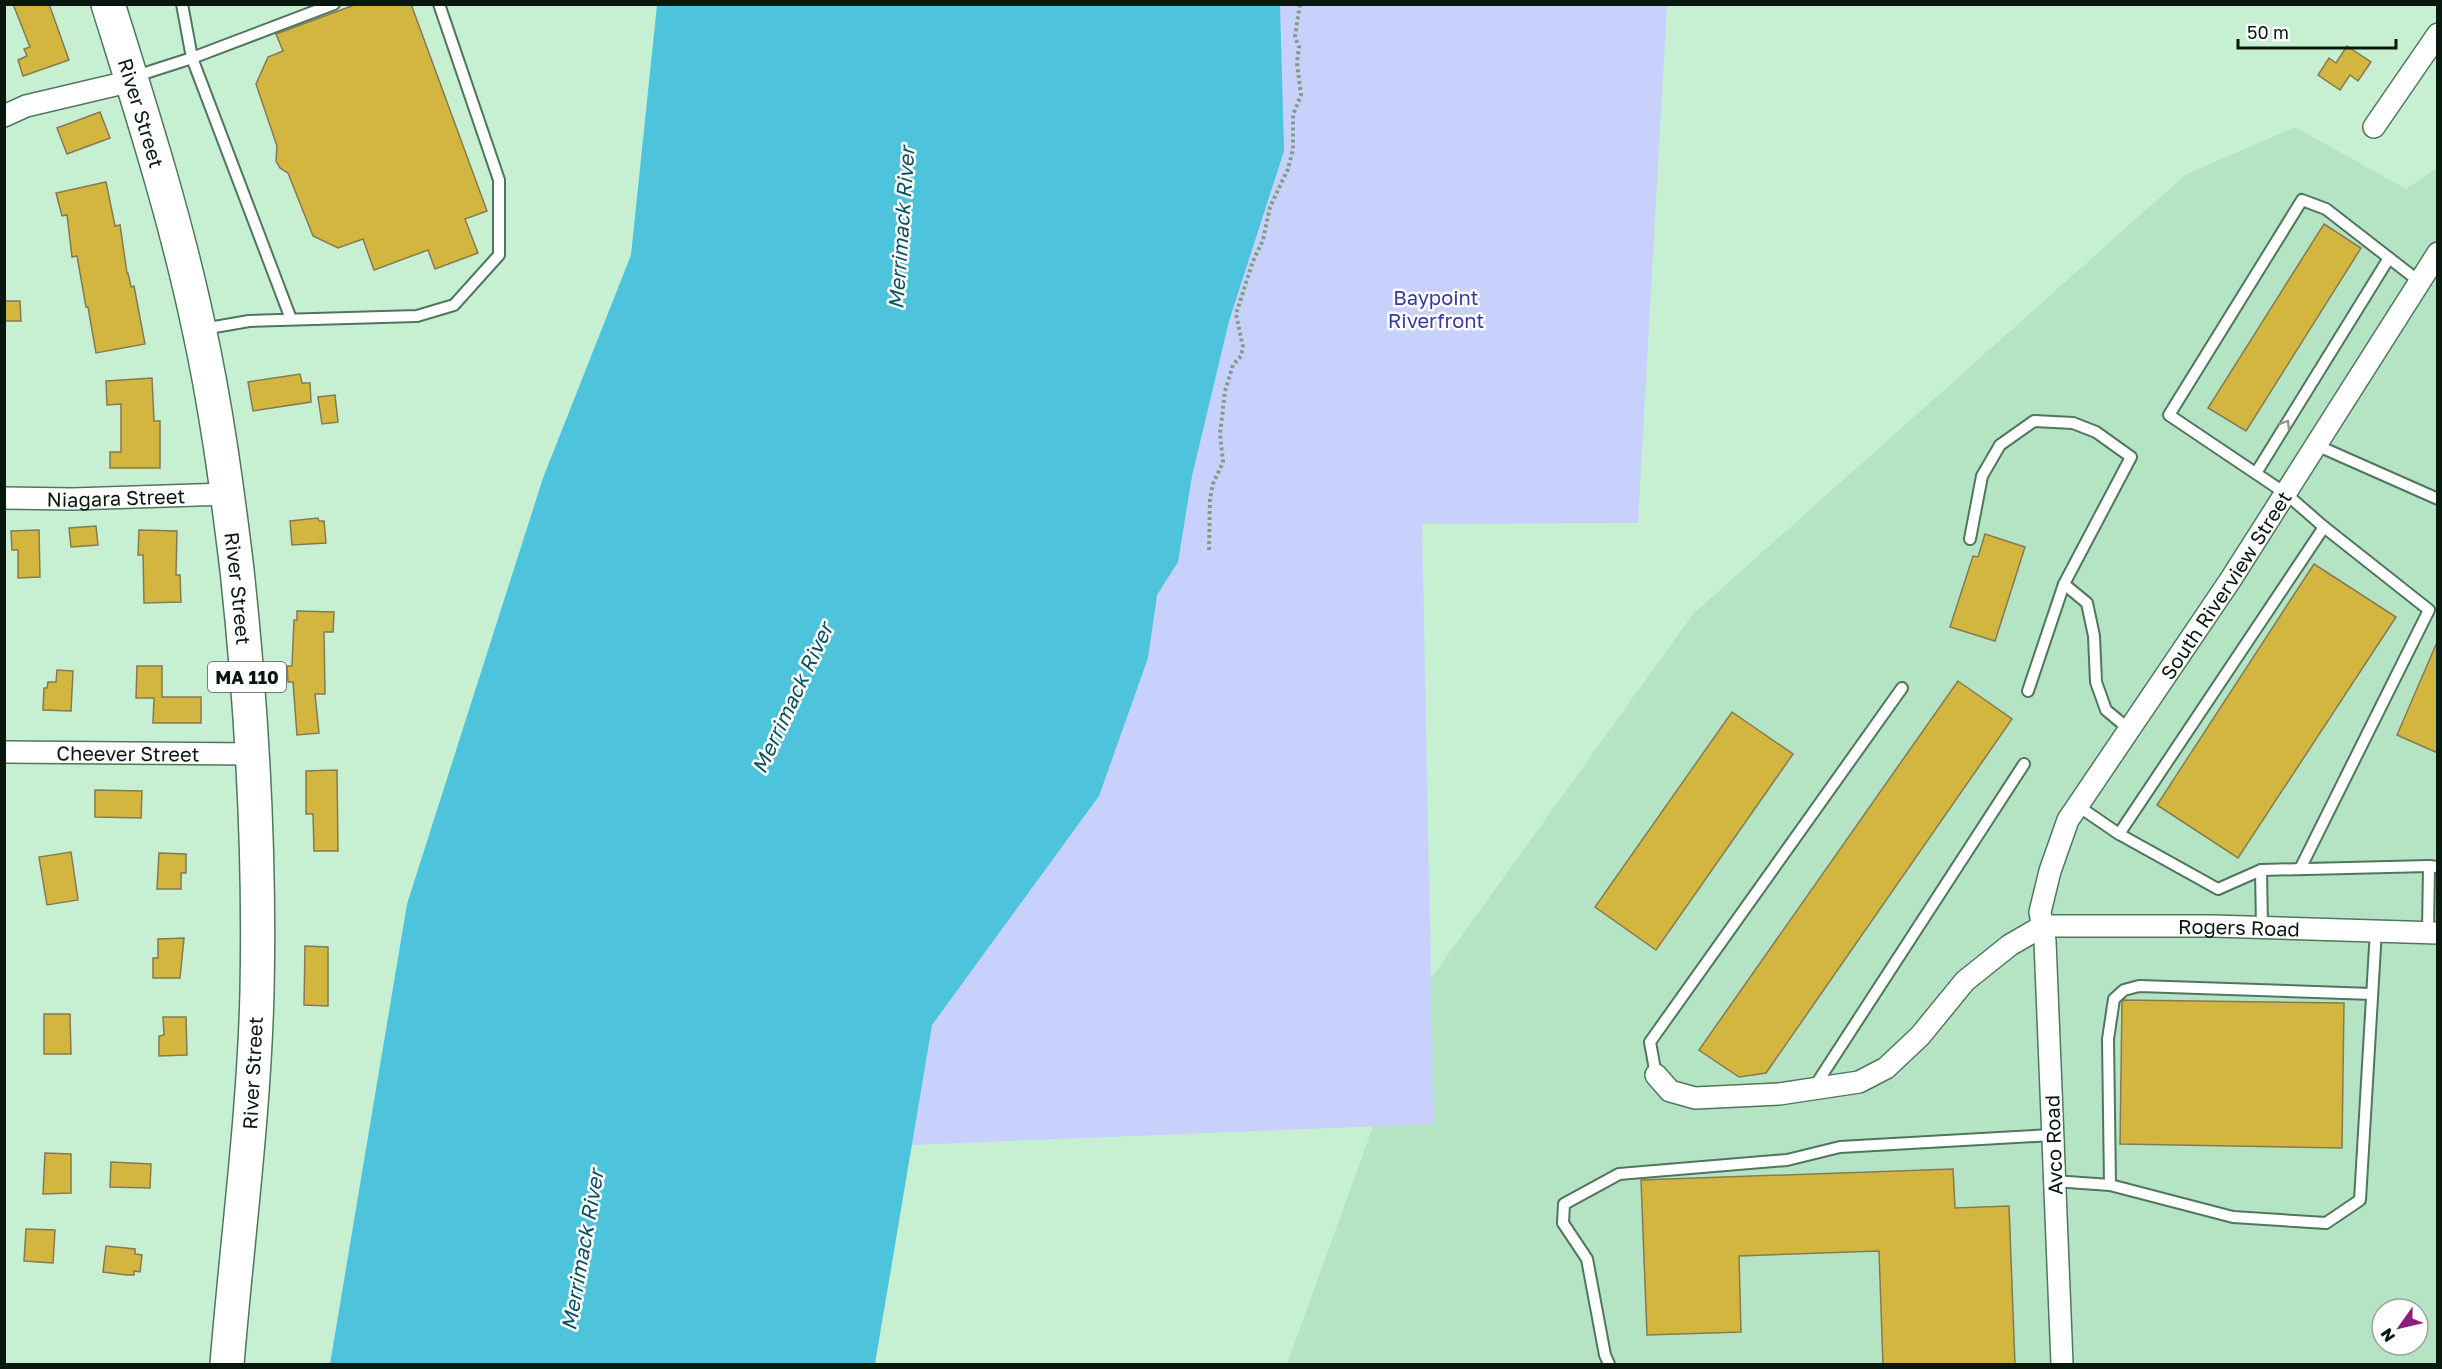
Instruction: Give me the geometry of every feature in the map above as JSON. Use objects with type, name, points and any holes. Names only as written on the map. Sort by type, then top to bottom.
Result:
[{"type":"main road","name":"River Street","points":[[108,4],[150,134],[200,330],[217,422],[244,635],[253,754],[257,874],[257,994],[249,1131],[227,1365]]},
{"type":"street","points":[[2374,127],[2438,34]]},
{"type":"street","points":[[4,116],[26,106],[132,79]]},
{"type":"street","name":"South Riverview Street","points":[[2043,926],[2040,912],[2050,871],[2068,820],[2231,579],[2438,253]]},
{"type":"street","name":"Niagara Street","points":[[4,498],[73,499],[227,494]]},
{"type":"street","name":"Cheever Street","points":[[4,752],[253,754]]},
{"type":"street","points":[[1656,1075],[1670,1091],[1695,1098],[1779,1094],[1859,1082],[1886,1068],[1920,1036],[1965,981],[2010,945],[2043,926]]},
{"type":"street","name":"Rogers Road","points":[[2043,926],[2262,927],[2433,932]]},
{"type":"street","name":"Avco Road","points":[[2043,926],[2062,1365]]},
{"type":"lane","points":[[182,4],[192,58],[291,320]]},
{"type":"lane","points":[[132,79],[334,4]]},
{"type":"lane","points":[[200,330],[249,321],[417,316],[454,305],[499,255],[499,180],[439,4]]},
{"type":"lane","points":[[2300,869],[2429,610],[2285,493],[2169,415],[2302,200],[2326,210],[2420,282]]},
{"type":"lane","points":[[2256,473],[2389,258]]},
{"type":"lane","points":[[1970,539],[1982,476],[2000,445],[2034,421],[2073,423],[2096,432],[2131,457],[2064,584],[2028,691]]},
{"type":"lane","points":[[2316,445],[2438,499]]},
{"type":"lane","points":[[2119,834],[2324,527]]},
{"type":"lane","points":[[2064,584],[2087,603],[2094,636],[2096,682],[2106,710],[2130,730]]},
{"type":"lane","points":[[1656,1075],[1650,1042],[1902,688]]},
{"type":"lane","points":[[1813,1089],[2024,764]]},
{"type":"lane","points":[[2078,806],[2119,834],[2218,889],[2261,870],[2433,866],[2433,932]]},
{"type":"lane","points":[[2261,870],[2262,927]]},
{"type":"lane","points":[[2054,1180],[2110,1185],[2233,1217],[2326,1223],[2360,1200],[2376,930]]},
{"type":"lane","points":[[2110,1185],[2108,1040],[2114,999],[2124,990],[2139,986],[2372,993]]},
{"type":"lane","points":[[1610,1365],[1605,1355],[1587,1259],[1563,1223],[1564,1204],[1619,1174],[1787,1160],[1840,1147],[2052,1135]]},
{"type":"path","points":[[1209,550],[1210,500],[1213,484],[1223,462],[1220,434],[1225,391],[1233,365],[1241,356],[1243,347],[1236,314],[1253,261],[1263,240],[1270,207],[1288,169],[1293,149],[1293,115],[1300,95],[1297,63],[1299,46],[1295,31],[1300,4]]},
{"type":"shaded area","points":[[2295,127],[2406,189],[2437,168],[2437,1364],[1287,1364],[1422,991],[1693,614],[2185,175]]},
{"type":"green space","name":"Baypoint Riverfront","points":[[1261,5],[1667,5],[1638,523],[1422,524],[1434,1124],[887,1146]]},
{"type":"water","name":"Merrimack River","points":[[657,5],[1280,5],[1284,151],[1229,321],[1192,476],[1178,562],[1157,595],[1148,658],[1099,796],[932,1025],[875,1364],[330,1364],[407,904],[543,478],[631,255]]},
{"type":"building","points":[[13,4],[49,4],[69,60],[23,76],[18,60],[27,56],[24,49],[30,47]]},
{"type":"building","points":[[357,4],[411,4],[487,211],[465,219],[478,253],[435,269],[428,250],[374,270],[363,239],[338,248],[313,236],[288,173],[280,168],[276,161],[277,146],[256,84],[268,57],[283,51],[276,34]]},
{"type":"building","points":[[2347,46],[2371,62],[2358,81],[2350,75],[2340,90],[2318,75],[2329,58],[2336,63]]},
{"type":"building","points":[[100,112],[110,138],[67,154],[57,128]]},
{"type":"building","points":[[106,182],[115,226],[120,225],[127,273],[131,287],[134,286],[145,344],[96,353],[77,256],[72,257],[67,215],[62,216],[56,193]]},
{"type":"building","points":[[2324,224],[2361,248],[2246,431],[2208,408]]},
{"type":"building","points":[[4,301],[20,301],[21,321],[4,321]]},
{"type":"building","points":[[300,374],[302,383],[310,383],[311,402],[253,411],[248,382]]},
{"type":"building","points":[[152,378],[154,421],[160,421],[160,468],[110,468],[110,452],[121,452],[121,404],[107,405],[106,381]]},
{"type":"building","points":[[335,395],[338,422],[322,424],[318,397]]},
{"type":"building","points":[[318,518],[319,521],[324,521],[326,543],[292,545],[290,521]]},
{"type":"building","points":[[96,526],[98,545],[71,547],[69,528]]},
{"type":"building","points":[[39,530],[40,577],[18,578],[18,550],[12,550],[11,531]]},
{"type":"building","points":[[139,530],[177,531],[176,575],[180,575],[181,602],[144,603],[143,555],[138,555]]},
{"type":"building","points":[[1985,534],[2025,547],[1995,641],[1950,627],[1973,556],[1978,557]]},
{"type":"building","points":[[2314,564],[2396,617],[2238,858],[2157,805]]},
{"type":"building","points":[[297,611],[334,612],[333,632],[324,632],[325,694],[315,694],[319,733],[297,735],[293,682],[288,682],[287,666],[292,666],[294,620],[297,620]]},
{"type":"building","points":[[2438,640],[2438,753],[2397,735]]},
{"type":"building","points":[[137,666],[162,666],[162,697],[201,697],[201,723],[153,723],[154,698],[136,698]]},
{"type":"building","points":[[57,670],[73,671],[71,711],[43,710],[44,688],[47,688],[48,682],[56,682]]},
{"type":"building","points":[[1958,681],[2012,719],[1766,1073],[1739,1077],[1699,1050]]},
{"type":"building","points":[[1732,712],[1793,754],[1656,950],[1595,907]]},
{"type":"building","points":[[337,770],[338,851],[314,851],[313,814],[306,814],[306,771]]},
{"type":"building","points":[[95,790],[142,791],[141,818],[95,817]]},
{"type":"building","points":[[71,852],[78,900],[47,905],[39,857]]},
{"type":"building","points":[[159,853],[186,854],[186,873],[181,873],[181,889],[157,889]]},
{"type":"building","points":[[184,938],[180,978],[153,978],[153,958],[158,958],[158,939]]},
{"type":"building","points":[[305,946],[328,947],[328,1006],[304,1005]]},
{"type":"building","points":[[2124,1000],[2344,1003],[2342,1148],[2120,1144],[2122,1002]]},
{"type":"building","points":[[44,1014],[70,1014],[71,1054],[44,1054]]},
{"type":"building","points":[[163,1017],[186,1017],[187,1055],[159,1056],[159,1036],[164,1035]]},
{"type":"building","points":[[45,1153],[71,1154],[71,1193],[43,1194]]},
{"type":"building","points":[[111,1162],[151,1164],[150,1188],[110,1187]]},
{"type":"building","points":[[1953,1169],[1955,1208],[2009,1206],[2015,1365],[1883,1365],[1879,1251],[1739,1256],[1741,1332],[1647,1335],[1641,1180]]},
{"type":"building","points":[[26,1229],[55,1230],[53,1263],[24,1261]]},
{"type":"building","points":[[106,1246],[135,1249],[135,1254],[142,1255],[140,1272],[134,1271],[134,1275],[127,1275],[103,1272]]}]
